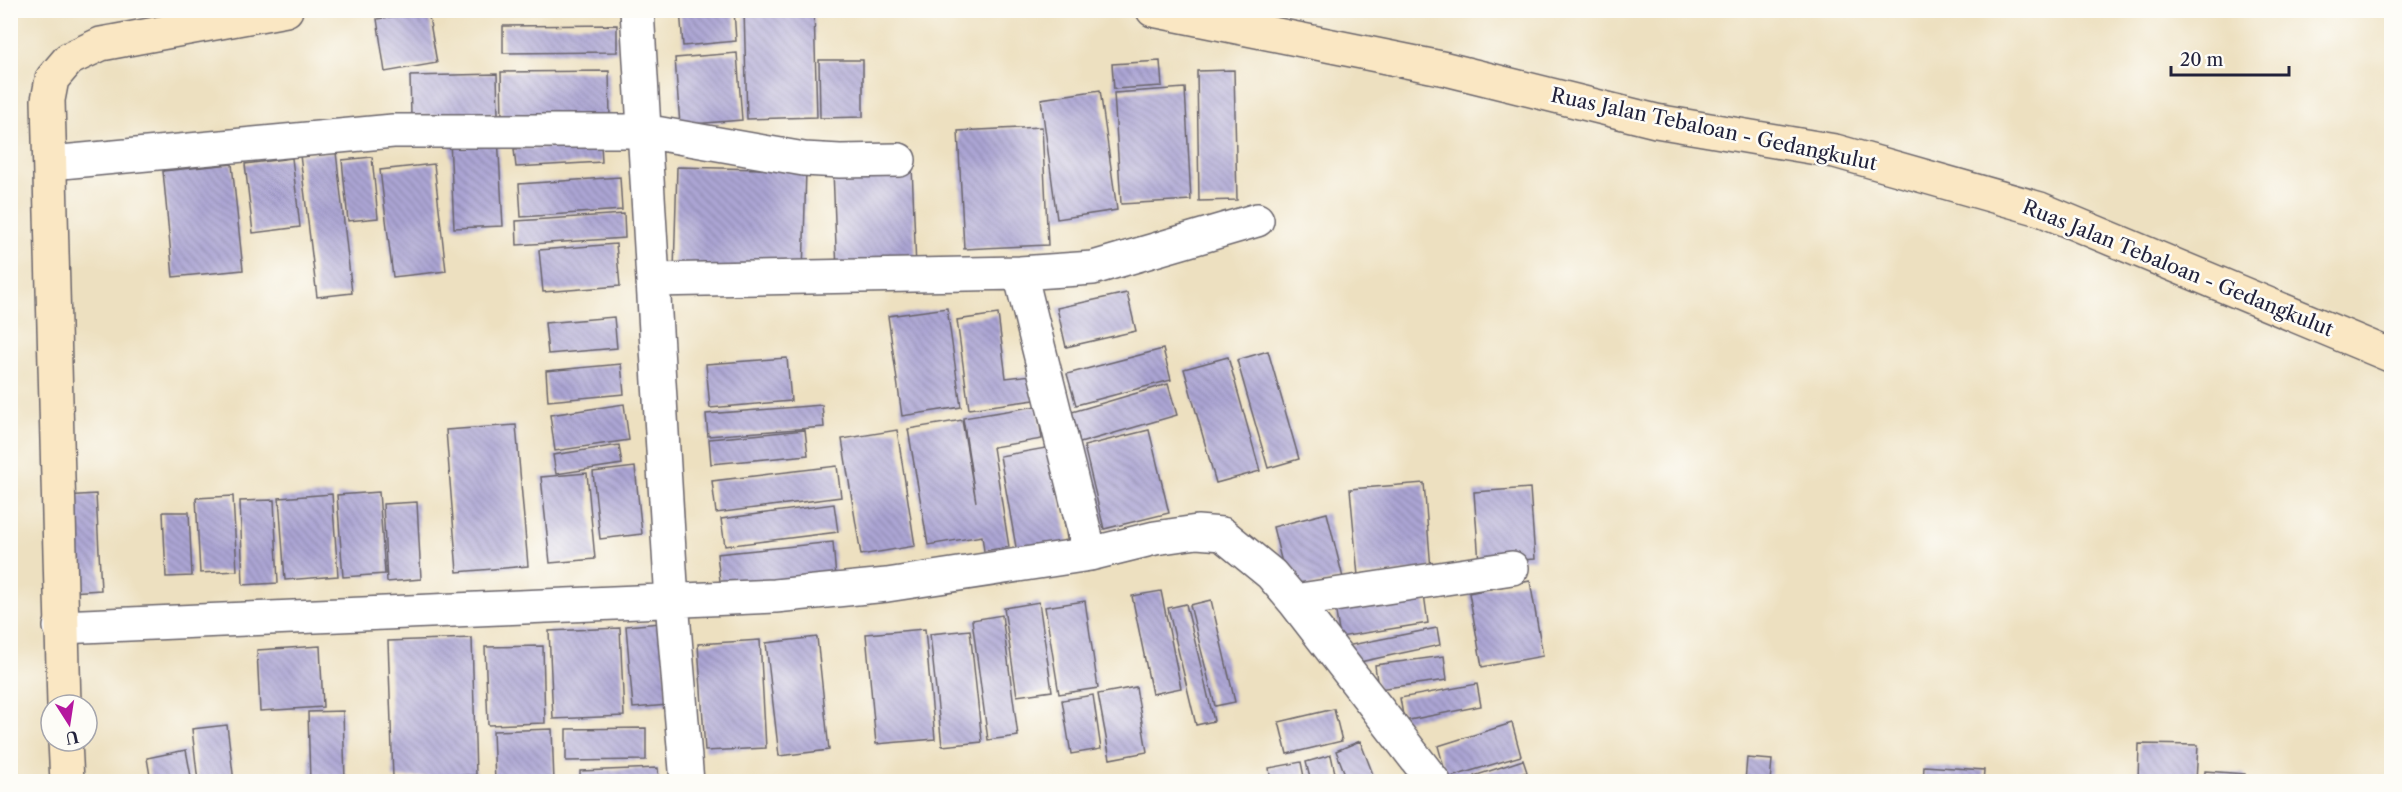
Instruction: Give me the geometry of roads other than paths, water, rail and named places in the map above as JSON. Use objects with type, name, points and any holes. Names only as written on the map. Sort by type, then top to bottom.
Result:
[{"type":"main road","points":[[63,693],[48,100],[52,79],[69,59],[101,44],[286,10]]},
{"type":"main road","name":"Ruas Jalan Tebaloan - Gedangkulut","points":[[1153,10],[1446,69],[1656,121],[1847,154],[2040,209],[2391,356]]},
{"type":"main road","points":[[66,753],[67,782]]},
{"type":"street","points":[[637,10],[672,602],[687,782]]},
{"type":"street","points":[[51,163],[393,131],[644,131],[804,159],[898,160]]},
{"type":"street","points":[[653,280],[1020,273],[1093,268],[1257,220]]},
{"type":"street","points":[[1020,273],[1090,554]]},
{"type":"street","points":[[60,627],[775,596],[887,585],[1090,554],[1155,538],[1197,532],[1222,534],[1271,574],[1434,782]]},
{"type":"street","points":[[1294,601],[1512,568]]}]
